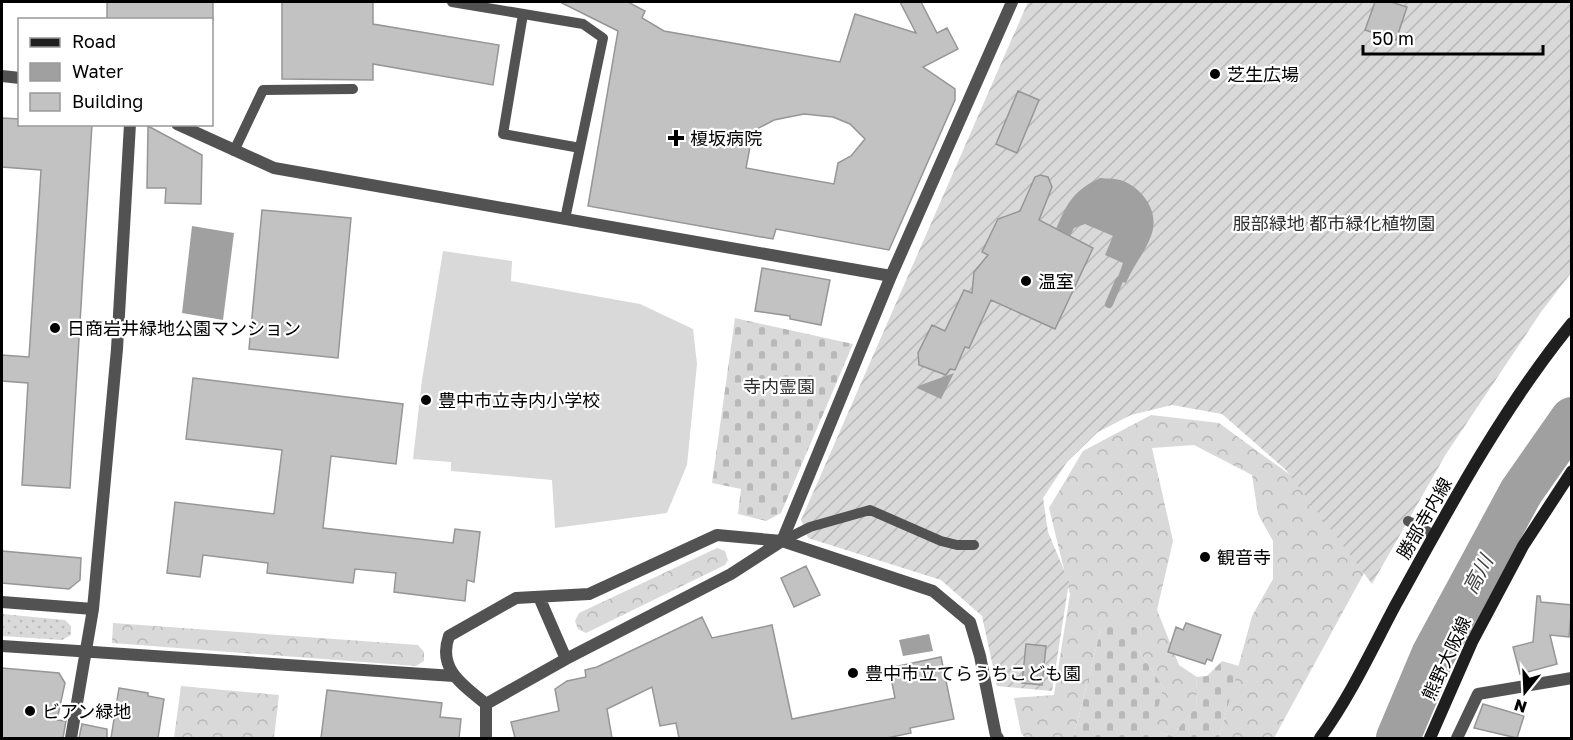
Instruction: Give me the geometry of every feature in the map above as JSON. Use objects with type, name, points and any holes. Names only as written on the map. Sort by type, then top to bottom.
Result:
[{"type":"street","points":[[486,704],[566,659],[731,574],[782,541],[891,276],[1012,2]]},
{"type":"street","points":[[2,76],[18,78]]},
{"type":"street","points":[[71,738],[93,609],[117,349],[130,126]]},
{"type":"street","points":[[181,126],[274,168],[891,276]]},
{"type":"street","name":"勝部寺内線","points":[[1323,738],[1434,535],[1498,427],[1572,323]]},
{"type":"street","name":"熊野大阪線","points":[[1430,738],[1472,642],[1523,546],[1572,471]]},
{"type":"street","points":[[486,738],[486,704],[454,676],[444,650],[449,636],[516,598],[589,594],[717,535],[782,541],[933,591],[970,622],[980,656],[993,738]]},
{"type":"street","points":[[539,597],[566,659]]},
{"type":"street","points":[[2,602],[93,609]]},
{"type":"street","points":[[2,646],[454,676]]},
{"type":"street","points":[[1457,738],[1478,694],[1572,678]]},
{"type":"lane","points":[[452,2],[583,24],[603,38],[565,219]]},
{"type":"lane","points":[[523,14],[503,134],[580,148]]},
{"type":"lane","points":[[234,151],[263,90],[353,89]]},
{"type":"lane","points":[[782,541],[810,527],[870,510],[941,541],[957,545],[974,545]]},
{"type":"lane","points":[[1408,520],[1434,535]]},
{"type":"green space","name":"服部緑地 都市緑化植物園","points":[[1028,2],[1571,2],[1571,273],[1541,312],[1446,454],[1372,584],[1286,470],[1222,414],[1172,405],[1131,415],[1098,432],[1067,462],[1043,498],[1048,532],[1069,582],[1052,691],[997,686],[982,616],[941,580],[808,538],[801,520]]},
{"type":"green space","points":[[443,251],[512,261],[511,281],[640,304],[693,329],[697,364],[687,465],[667,513],[555,528],[552,480],[451,471],[451,462],[413,459],[422,380]]},
{"type":"green space","name":"寺内霊園","points":[[735,318],[853,344],[781,513],[766,521],[738,514],[741,489],[712,483]]},
{"type":"green space","points":[[1151,415],[1219,423],[1352,520],[1369,564],[1274,738],[1219,738],[1252,616],[1273,579],[1273,541],[1258,514],[1252,475],[1194,445],[1152,448],[1173,541],[1157,610],[1179,665],[1197,677],[1196,707],[1172,736],[1152,730],[1163,687],[1139,651],[1101,629],[1073,738],[1025,738],[1021,733],[1014,698],[1054,695],[1070,594],[1049,508],[1083,451]]},
{"type":"green space","points":[[717,548],[725,551],[728,560],[725,565],[586,633],[578,629],[575,621],[579,613]]},
{"type":"green space","points":[[2,614],[65,620],[71,626],[71,635],[62,640],[2,636]]},
{"type":"green space","points":[[113,623],[418,645],[424,652],[424,661],[416,666],[112,643]]},
{"type":"green space","points":[[1113,623],[1139,628],[1139,651],[1163,687],[1153,730],[1172,736],[1196,707],[1197,677],[1207,676],[1222,661],[1239,666],[1219,738],[1073,738],[1101,629]]},
{"type":"green space","points":[[181,686],[279,695],[274,738],[174,738]]},
{"type":"water","points":[[1100,178],[1117,179],[1136,188],[1150,206],[1153,214],[1151,236],[1126,283],[1117,280],[1123,263],[1105,255],[1113,236],[1085,224],[1074,228],[1070,236],[1056,229],[1072,198],[1084,187]]},
{"type":"water","points":[[192,226],[234,233],[223,320],[182,313]]},
{"type":"water","points":[[954,373],[941,399],[917,388],[918,386]]},
{"type":"water","points":[[929,634],[933,651],[903,656],[899,640]]},
{"type":"building","points":[[107,2],[213,2],[213,18],[107,18]]},
{"type":"building","points":[[282,2],[373,2],[373,24],[499,45],[493,85],[373,64],[373,80],[282,79]]},
{"type":"building","name":"榎坂病院","points":[[560,2],[628,2],[645,11],[642,18],[664,31],[840,62],[855,14],[916,33],[900,2],[921,2],[937,33],[947,28],[958,49],[923,67],[955,89],[955,100],[889,250],[776,229],[773,239],[588,206],[618,31]],"holes":[[[804,114],[833,117],[850,124],[865,139],[851,156],[838,163],[834,184],[746,168],[753,131],[774,120]]]},
{"type":"building","points":[[1375,2],[1391,2],[1407,7],[1396,40],[1365,30]]},
{"type":"building","points":[[1018,91],[1039,100],[1017,153],[996,144]]},
{"type":"building","name":"日商岩井緑地公園マンション","points":[[2,118],[18,119],[18,126],[92,126],[70,488],[22,485],[28,383],[2,381],[2,355],[29,357],[41,170],[2,167]]},
{"type":"building","points":[[148,126],[202,155],[201,204],[165,203],[166,188],[147,188]]},
{"type":"building","name":"温室","points":[[1040,175],[1048,177],[1052,187],[1039,220],[1093,248],[1055,329],[991,300],[969,348],[965,347],[955,370],[950,369],[946,375],[919,365],[918,353],[932,325],[945,331],[964,290],[972,293],[974,272],[988,255],[982,252],[998,219],[1020,211],[1035,177]]},
{"type":"building","points":[[262,210],[351,218],[338,358],[249,349]]},
{"type":"building","points":[[762,268],[830,280],[821,325],[790,319],[790,316],[755,311]]},
{"type":"building","points":[[193,378],[403,404],[396,464],[331,456],[323,528],[453,543],[455,529],[480,532],[474,582],[467,580],[465,601],[394,592],[396,573],[355,569],[353,583],[267,573],[268,563],[203,555],[200,577],[167,573],[175,502],[274,514],[282,450],[186,439]]},
{"type":"building","points":[[2,551],[81,558],[80,580],[69,589],[2,583]]},
{"type":"building","points":[[806,566],[820,595],[794,607],[781,578]]},
{"type":"building","points":[[1537,596],[1540,596],[1541,602],[1572,605],[1569,637],[1550,635],[1557,664],[1520,674],[1513,647],[1533,642]]},
{"type":"building","points":[[702,617],[712,638],[772,625],[792,719],[895,698],[889,668],[941,657],[954,719],[910,728],[911,733],[887,738],[679,738],[676,723],[660,726],[652,687],[607,709],[612,738],[515,738],[511,722],[559,711],[555,689],[567,681],[586,677],[585,670],[597,667]]},
{"type":"building","points":[[1186,623],[1221,635],[1212,661],[1207,659],[1205,664],[1168,652],[1176,627],[1183,630]]},
{"type":"building","points":[[1026,644],[1046,646],[1042,685],[1022,683]]},
{"type":"building","name":"ビアン緑地","points":[[2,668],[59,673],[65,683],[57,720],[66,721],[63,738],[2,738]]},
{"type":"building","points":[[119,688],[148,693],[148,696],[164,699],[158,738],[111,738]]},
{"type":"building","points":[[327,690],[442,703],[440,717],[461,719],[459,738],[321,738]]},
{"type":"building","points":[[1483,704],[1524,716],[1517,738],[1474,728]]},
{"type":"building","points":[[82,724],[107,729],[107,738],[79,738]]},
{"type":"waterway","points":[[1109,304],[1119,281]]},
{"type":"waterway","name":"高川","points":[[1398,738],[1433,655],[1521,492],[1572,419]]},
{"type":"place","name":"芝生広場","points":[[1215,74]]},
{"type":"place","name":"榎坂病院","points":[[676,138]]},
{"type":"place","name":"温室","points":[[1026,281]]},
{"type":"place","name":"日商岩井緑地公園マンション","points":[[55,328]]},
{"type":"place","name":"豊中市立寺内小学校","points":[[426,400]]},
{"type":"place","name":"観音寺","points":[[1205,557]]},
{"type":"place","name":"豊中市立てらうちこども園","points":[[853,673]]},
{"type":"place","name":"ビアン緑地","points":[[30,711]]}]
